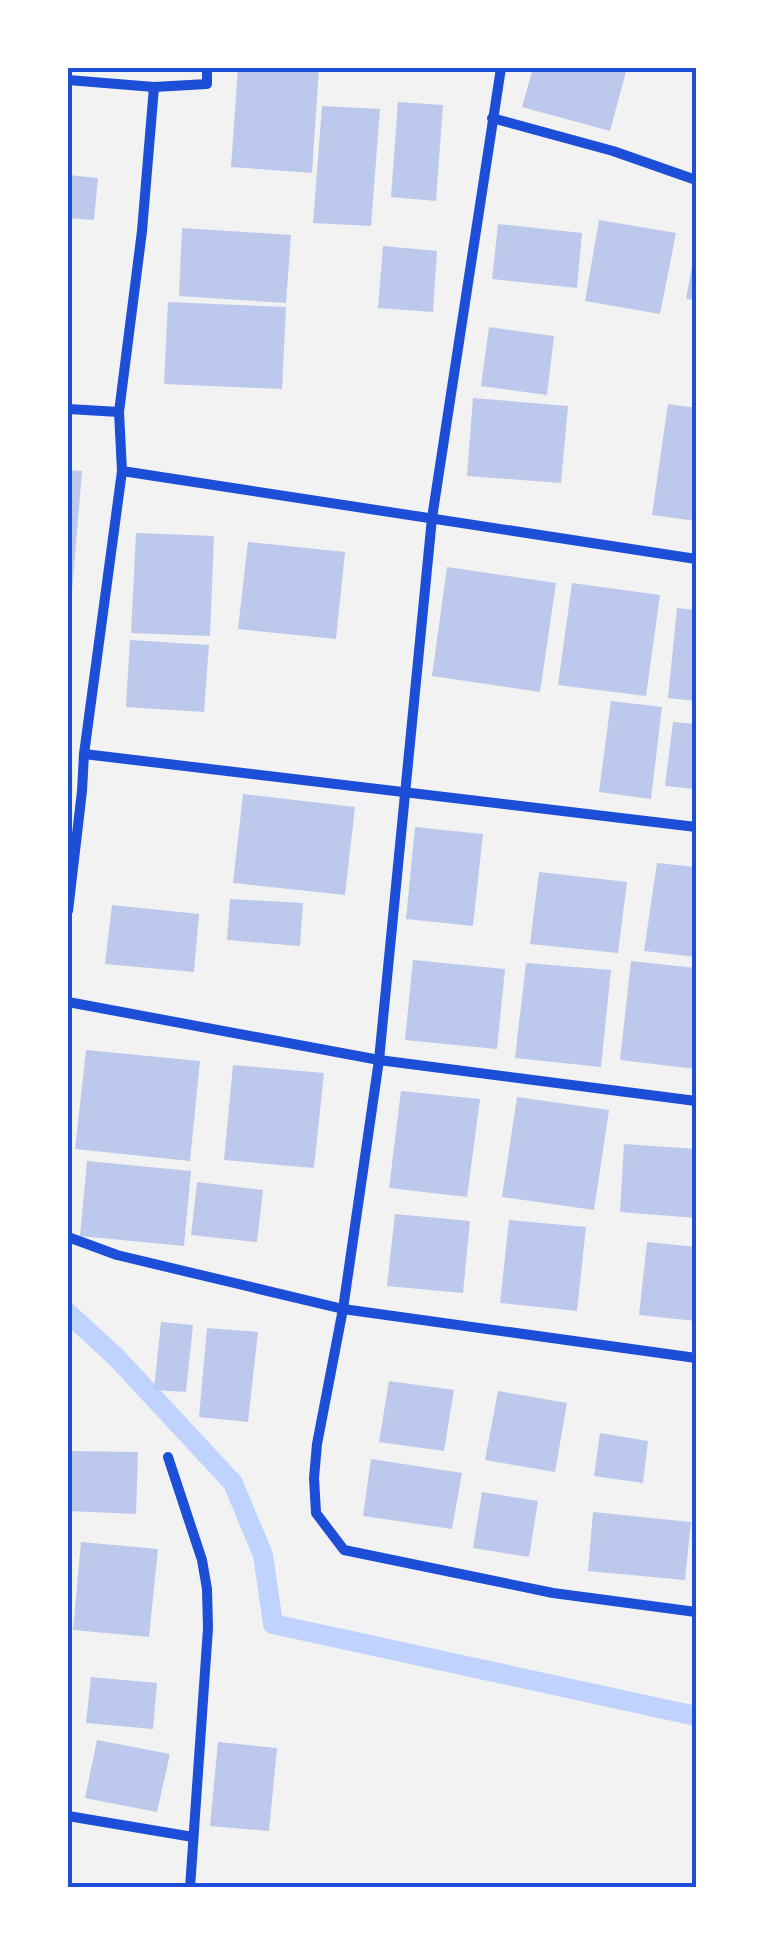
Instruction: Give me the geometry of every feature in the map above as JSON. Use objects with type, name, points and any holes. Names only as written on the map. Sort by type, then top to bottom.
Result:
[{"type":"street","points":[[68,80],[154,87],[206,84],[207,68]]},
{"type":"street","points":[[501,68],[432,518],[380,1060],[343,1309],[317,1444],[316,1512],[344,1550],[553,1593],[696,1612]]},
{"type":"street","points":[[68,910],[84,754],[122,471],[118,412],[142,232],[154,87]]},
{"type":"street","points":[[492,118],[613,151],[696,180]]},
{"type":"street","points":[[68,409],[118,412]]},
{"type":"street","points":[[122,471],[696,558]]},
{"type":"street","points":[[84,754],[696,828]]},
{"type":"street","points":[[68,790],[82,791]]},
{"type":"street","points":[[68,1002],[380,1060],[696,1102]]},
{"type":"street","points":[[68,1236],[117,1256],[343,1309],[696,1358]]},
{"type":"street","points":[[168,1456],[202,1560],[207,1589],[208,1628],[190,1888]]},
{"type":"street","points":[[68,1816],[192,1837]]},
{"type":"building","points":[[238,68],[319,68],[312,173],[231,167]]},
{"type":"building","points":[[533,68],[627,68],[610,131],[522,107]]},
{"type":"building","points":[[398,102],[443,105],[436,201],[391,197]]},
{"type":"building","points":[[322,106],[380,109],[371,226],[313,223]]},
{"type":"building","points":[[68,175],[98,178],[94,220],[68,218]]},
{"type":"building","points":[[599,220],[676,233],[660,314],[585,301]]},
{"type":"building","points":[[498,224],[582,233],[577,288],[492,279]]},
{"type":"building","points":[[182,228],[291,235],[286,303],[179,296]]},
{"type":"building","points":[[383,246],[437,251],[433,312],[378,308]]},
{"type":"building","points":[[696,250],[696,300],[686,299]]},
{"type":"building","points":[[168,302],[286,307],[282,389],[164,384]]},
{"type":"building","points":[[489,327],[554,336],[547,395],[481,386]]},
{"type":"building","points":[[473,398],[568,406],[561,483],[467,476]]},
{"type":"building","points":[[668,404],[696,408],[696,521],[652,515]]},
{"type":"building","points":[[68,470],[82,471],[70,616],[68,616]]},
{"type":"building","points":[[136,533],[214,536],[210,636],[131,633]]},
{"type":"building","points":[[248,542],[345,552],[336,639],[238,629]]},
{"type":"building","points":[[447,567],[556,583],[540,692],[432,676]]},
{"type":"building","points":[[572,583],[660,595],[646,696],[558,685]]},
{"type":"building","points":[[677,608],[696,610],[696,701],[668,698]]},
{"type":"building","points":[[130,640],[209,645],[204,712],[126,707]]},
{"type":"building","points":[[611,701],[662,707],[651,799],[599,792]]},
{"type":"building","points":[[673,722],[696,724],[696,789],[665,786]]},
{"type":"building","points":[[243,794],[355,807],[345,895],[233,883]]},
{"type":"building","points":[[415,827],[483,834],[473,926],[406,919]]},
{"type":"building","points":[[657,863],[696,867],[696,957],[644,951]]},
{"type":"building","points":[[539,872],[627,882],[618,953],[530,944]]},
{"type":"building","points":[[230,899],[303,903],[300,946],[227,940]]},
{"type":"building","points":[[112,905],[199,914],[194,972],[105,964]]},
{"type":"building","points":[[413,960],[505,969],[497,1049],[405,1040]]},
{"type":"building","points":[[631,961],[696,968],[696,1069],[620,1060]]},
{"type":"building","points":[[526,963],[611,970],[601,1067],[515,1058]]},
{"type":"building","points":[[86,1050],[200,1061],[190,1161],[75,1149]]},
{"type":"building","points":[[233,1065],[324,1073],[314,1168],[224,1160]]},
{"type":"building","points":[[401,1091],[480,1099],[467,1197],[389,1188]]},
{"type":"building","points":[[517,1097],[609,1110],[594,1210],[502,1197]]},
{"type":"building","points":[[624,1144],[696,1149],[696,1218],[620,1212]]},
{"type":"building","points":[[87,1161],[191,1171],[184,1246],[80,1236]]},
{"type":"building","points":[[197,1182],[263,1190],[257,1242],[191,1235]]},
{"type":"building","points":[[395,1214],[470,1221],[463,1293],[387,1286]]},
{"type":"building","points":[[509,1220],[586,1227],[577,1311],[500,1303]]},
{"type":"building","points":[[647,1242],[696,1247],[696,1321],[639,1315]]},
{"type":"building","points":[[161,1322],[193,1325],[186,1392],[154,1390]]},
{"type":"building","points":[[207,1328],[258,1332],[248,1422],[199,1417]]},
{"type":"building","points":[[389,1381],[454,1390],[444,1451],[379,1442]]},
{"type":"building","points":[[498,1391],[567,1403],[555,1472],[485,1460]]},
{"type":"building","points":[[600,1433],[648,1441],[643,1483],[594,1476]]},
{"type":"building","points":[[68,1451],[138,1452],[136,1514],[68,1511]]},
{"type":"building","points":[[371,1459],[462,1473],[452,1529],[363,1516]]},
{"type":"building","points":[[482,1492],[538,1501],[529,1557],[473,1548]]},
{"type":"building","points":[[593,1512],[691,1522],[685,1580],[588,1571]]},
{"type":"building","points":[[81,1542],[158,1549],[149,1637],[73,1630]]},
{"type":"building","points":[[91,1677],[157,1683],[153,1729],[86,1723]]},
{"type":"building","points":[[97,1740],[170,1754],[157,1812],[85,1798]]},
{"type":"building","points":[[218,1742],[277,1748],[269,1831],[210,1826]]},
{"type":"waterway","points":[[68,1313],[116,1357],[233,1483],[263,1555],[273,1624],[696,1716]]}]
